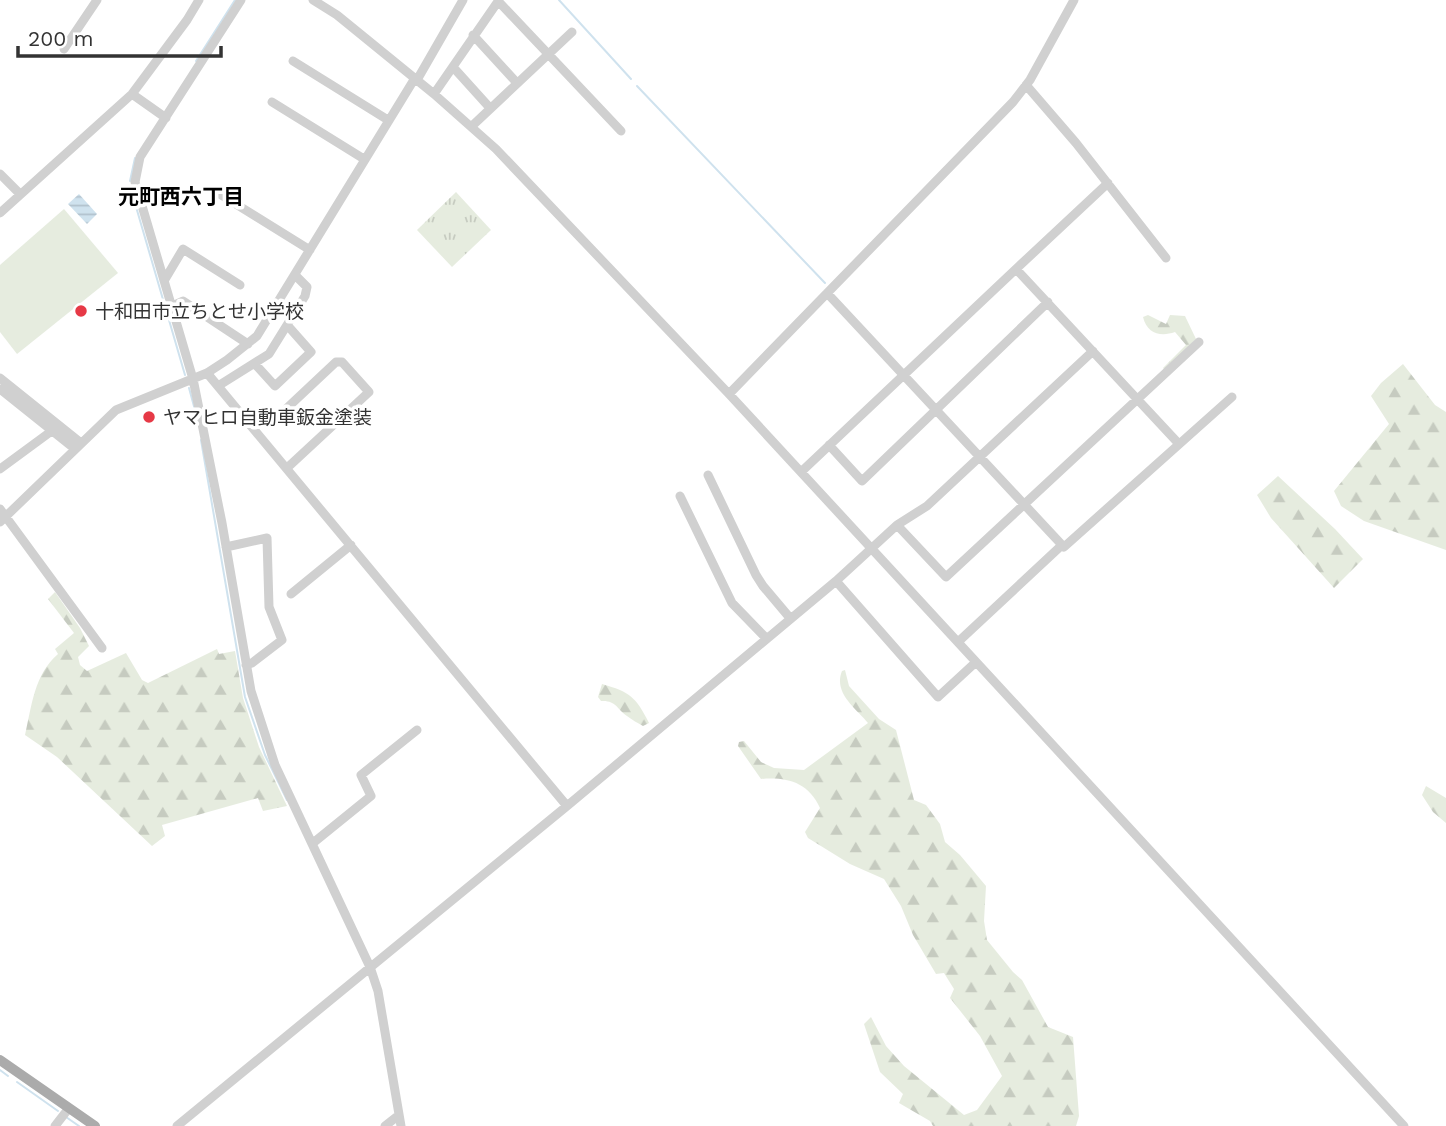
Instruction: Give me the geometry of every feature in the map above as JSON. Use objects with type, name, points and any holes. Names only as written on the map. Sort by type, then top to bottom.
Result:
[{"type":"main road","points":[[0,1060],[95,1126]]},
{"type":"street","points":[[64,49],[97,0]]},
{"type":"street","points":[[0,213],[132,94],[199,0]]},
{"type":"street","points":[[241,0],[140,157],[135,181],[193,379],[251,691],[267,743],[370,967],[378,991],[401,1126]]},
{"type":"street","points":[[313,0],[337,15],[472,126],[729,394],[1405,1126]]},
{"type":"street","points":[[102,648],[2,516],[116,410],[207,373],[248,344],[265,325],[463,0]]},
{"type":"street","points":[[729,394],[1026,86],[1074,0]]},
{"type":"street","points":[[434,94],[499,1],[621,131]]},
{"type":"street","points":[[472,126],[572,32]]},
{"type":"street","points":[[473,36],[517,83]]},
{"type":"street","points":[[293,61],[388,120]]},
{"type":"street","points":[[453,66],[490,108]]},
{"type":"street","points":[[1026,86],[1108,183],[1166,258]]},
{"type":"street","points":[[132,94],[166,118]]},
{"type":"street","points":[[272,102],[365,159]]},
{"type":"street","points":[[0,174],[20,194]]},
{"type":"street","points":[[801,472],[1108,183]]},
{"type":"street","points":[[218,192],[310,250]]},
{"type":"street","points":[[164,281],[183,249],[240,285]]},
{"type":"street","points":[[1016,269],[1179,444]]},
{"type":"street","points":[[218,386],[269,354],[305,296],[307,287],[295,275]]},
{"type":"street","points":[[827,293],[1062,545]]},
{"type":"street","points":[[172,306],[183,301],[248,344]]},
{"type":"street","points":[[830,445],[862,481],[1048,302]]},
{"type":"street","points":[[255,364],[275,386],[311,352],[288,326]]},
{"type":"street","points":[[897,525],[946,577],[1199,342]]},
{"type":"street","points":[[177,1126],[567,806],[836,581],[897,525],[927,506],[1093,351]]},
{"type":"street","points":[[287,408],[336,362],[342,362],[369,392],[287,468]]},
{"type":"street","points":[[207,373],[567,806]]},
{"type":"street","points":[[0,377],[78,446]]},
{"type":"street","points":[[0,388],[78,446]]},
{"type":"street","points":[[958,642],[1062,545],[1064,547],[1232,397]]},
{"type":"street","points":[[0,469],[53,430]]},
{"type":"street","points":[[708,475],[756,575],[790,618]]},
{"type":"street","points":[[680,496],[732,603],[766,638]]},
{"type":"street","points":[[226,547],[267,538],[269,607],[282,640],[246,665]]},
{"type":"street","points":[[291,594],[351,545]]},
{"type":"street","points":[[836,581],[938,697],[976,662]]},
{"type":"street","points":[[313,843],[370,796],[361,775],[417,730]]},
{"type":"street","points":[[55,1126],[69,1108]]},
{"type":"street","points":[[385,1126],[399,1115]]},
{"type":"green space","points":[[456,192],[491,230],[452,267],[417,230]]},
{"type":"green space","points":[[64,209],[118,273],[17,354],[0,332],[0,265]]},
{"type":"green space","points":[[1148,315],[1166,324],[1170,315],[1185,316],[1196,339],[1165,370],[1163,368],[1186,345],[1175,332],[1160,334],[1151,331],[1143,317]]},
{"type":"green space","points":[[1403,364],[1435,405],[1446,412],[1446,550],[1364,521],[1341,506],[1334,491],[1389,424],[1371,396],[1381,383]]},
{"type":"green space","points":[[1278,476],[1363,559],[1334,588],[1271,518],[1257,495]]},
{"type":"green space","points":[[55,592],[89,646],[78,657],[80,665],[87,671],[126,653],[142,680],[148,683],[217,649],[219,654],[235,651],[243,698],[259,747],[287,806],[263,811],[258,798],[162,825],[165,836],[152,846],[57,757],[25,735],[39,681],[58,654],[55,649],[74,633],[48,599]]},
{"type":"green space","points":[[845,670],[849,686],[879,719],[896,730],[914,800],[926,805],[940,824],[945,842],[960,855],[986,886],[984,921],[987,940],[1022,980],[1048,1027],[1073,1037],[1079,1116],[1076,1126],[933,1126],[930,1121],[899,1103],[903,1094],[880,1072],[864,1024],[871,1017],[886,1046],[904,1066],[964,1115],[977,1110],[1002,1076],[980,1036],[950,998],[954,989],[944,973],[936,974],[884,879],[850,864],[808,838],[805,832],[820,808],[815,799],[803,787],[788,780],[761,779],[738,746],[739,742],[744,741],[761,762],[774,768],[804,770],[868,723],[843,693],[840,679],[842,671]]},
{"type":"green space","points":[[602,684],[631,697],[649,723],[643,726],[613,703],[601,701],[598,697]]},
{"type":"green space","points":[[1426,786],[1446,798],[1446,823],[1433,812],[1422,795]]},
{"type":"water","points":[[79,194],[97,214],[87,224],[68,204]]},
{"type":"waterway","points":[[196,61],[235,0]]},
{"type":"waterway","points":[[559,0],[631,79]]},
{"type":"waterway","points":[[637,86],[825,283]]},
{"type":"waterway","points":[[130,181],[135,158]]},
{"type":"waterway","points":[[132,193],[185,375]]},
{"type":"waterway","points":[[189,388],[195,410]]},
{"type":"waterway","points":[[201,440],[245,697],[265,755],[287,800]]},
{"type":"waterway","points":[[0,1070],[8,1076]]},
{"type":"waterway","points":[[17,1082],[58,1111]]},
{"type":"waterway","points":[[66,1117],[79,1126]]},
{"type":"place","name":"十和田市立ちとせ小学校","points":[[81,311]]},
{"type":"place","name":"ヤマヒロ自動車鈑金塗装","points":[[149,417]]},
{"type":"district","name":"元町西六丁目","points":[[181,196]]}]
